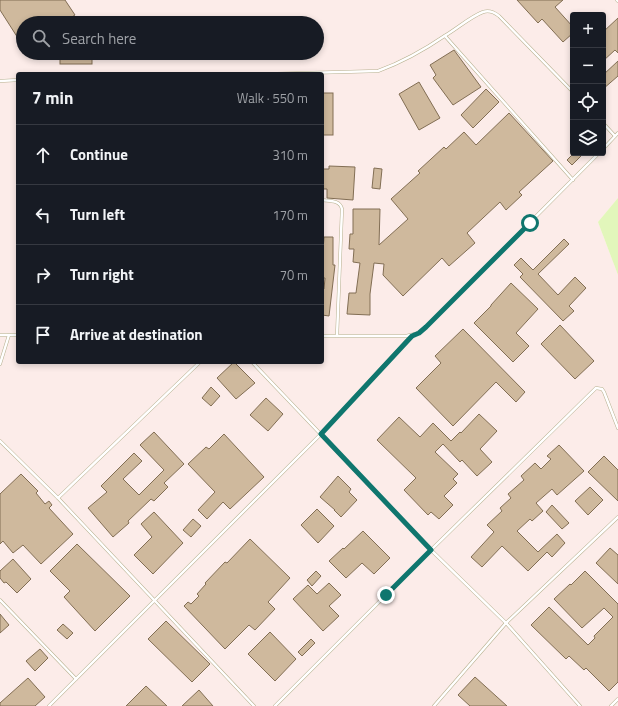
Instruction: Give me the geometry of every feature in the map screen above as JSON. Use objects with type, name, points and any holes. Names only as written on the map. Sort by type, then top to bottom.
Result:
[{"type":"lane","points":[[324,73],[378,71],[391,66],[445,36],[483,12],[489,11],[495,13],[570,89]]},
{"type":"lane","points":[[445,36],[573,180]]},
{"type":"lane","points":[[0,81],[16,80]]},
{"type":"lane","points":[[606,126],[615,136]]},
{"type":"lane","points":[[606,146],[618,133]]},
{"type":"lane","points":[[324,336],[412,336],[419,333],[431,323],[596,156]]},
{"type":"lane","points":[[324,200],[339,203],[342,206],[337,336]]},
{"type":"lane","points":[[0,336],[16,335]]},
{"type":"lane","points":[[0,364],[9,336]]},
{"type":"lane","points":[[49,706],[321,434],[412,336]]},
{"type":"lane","points":[[58,498],[198,364]]},
{"type":"lane","points":[[254,364],[431,550],[506,623],[580,706]]},
{"type":"lane","points":[[275,706],[596,388],[602,389],[604,392],[618,428]]},
{"type":"lane","points":[[0,441],[58,498],[254,706]]},
{"type":"lane","points":[[434,706],[506,623],[618,517]]},
{"type":"lane","points":[[0,600],[76,679]]},
{"type":"lane","points":[[611,706],[618,699]]},
{"type":"shaded area","points":[[0,0],[618,0],[618,198],[598,222],[618,275],[618,706],[0,706]]},
{"type":"green space","points":[[618,198],[618,275],[598,222]]},
{"type":"building","points":[[0,0],[65,0],[75,15],[16,16],[16,35],[0,10]]},
{"type":"building","points":[[517,0],[563,0],[555,7],[570,24],[570,36],[563,42],[542,19],[538,23]]},
{"type":"building","points":[[618,18],[618,53],[615,50],[606,58],[606,48],[606,29]]},
{"type":"building","points":[[454,50],[481,87],[453,105],[433,78],[436,75],[430,65]]},
{"type":"building","points":[[60,60],[92,60],[92,64],[60,64]]},
{"type":"building","points":[[618,61],[618,76],[606,86],[606,72]]},
{"type":"building","points":[[419,82],[440,118],[419,130],[399,94]]},
{"type":"building","points":[[486,89],[499,102],[473,128],[461,115]]},
{"type":"building","points":[[324,93],[333,93],[333,135],[324,135]]},
{"type":"building","points":[[509,113],[553,161],[519,192],[522,195],[506,210],[500,202],[467,233],[475,243],[449,266],[442,258],[403,296],[383,275],[384,264],[374,263],[370,294],[370,315],[347,314],[349,293],[356,293],[360,263],[353,262],[354,249],[349,249],[350,234],[353,234],[353,209],[380,209],[379,245],[408,219],[391,199],[420,173],[418,171],[444,147],[446,149],[464,132],[476,145]]},
{"type":"building","points":[[571,156],[581,156],[572,165],[567,160]]},
{"type":"building","points":[[329,166],[355,167],[353,200],[327,198],[327,189],[324,189],[324,169],[329,169]]},
{"type":"building","points":[[374,168],[382,169],[380,189],[372,188]]},
{"type":"building","points":[[324,237],[333,237],[333,265],[335,265],[329,316],[324,315]]},
{"type":"building","points":[[564,239],[569,244],[538,274],[558,295],[575,277],[586,288],[569,306],[574,311],[563,321],[520,277],[523,274],[514,265],[521,258],[533,270]]},
{"type":"building","points":[[511,283],[538,309],[516,333],[529,346],[513,362],[474,323]]},
{"type":"building","points":[[560,325],[594,361],[575,379],[541,344]]},
{"type":"building","points":[[463,329],[525,392],[516,402],[496,382],[453,426],[416,388],[441,363],[435,356]]},
{"type":"building","points":[[232,364],[236,364],[255,383],[236,399],[217,378]]},
{"type":"building","points":[[211,387],[220,396],[211,406],[202,398]]},
{"type":"building","points":[[266,398],[283,414],[268,431],[250,415]]},
{"type":"building","points":[[479,414],[497,431],[480,449],[492,462],[477,476],[462,460],[460,462],[443,444],[435,452],[458,474],[453,479],[457,483],[444,496],[453,505],[439,519],[431,512],[428,515],[404,490],[416,478],[377,440],[399,417],[420,437],[433,423],[451,441]]},
{"type":"building","points":[[154,432],[184,464],[164,483],[168,487],[154,501],[151,499],[128,521],[129,523],[113,537],[88,508],[107,492],[101,486],[134,453],[142,461],[123,479],[139,495],[164,470],[140,445]]},
{"type":"building","points":[[224,434],[264,477],[230,509],[223,502],[207,519],[198,510],[215,492],[188,464],[206,447],[209,449]]},
{"type":"building","points":[[559,445],[584,471],[557,495],[552,489],[536,503],[543,511],[532,521],[530,519],[517,531],[538,552],[557,534],[565,543],[552,557],[547,552],[528,571],[502,546],[482,567],[471,557],[494,532],[487,525],[502,511],[500,508],[511,498],[508,494],[524,480],[521,476],[535,463],[541,469],[551,459],[547,456]]},
{"type":"building","points":[[604,456],[618,470],[618,501],[588,472]]},
{"type":"building","points":[[21,474],[38,491],[36,493],[45,504],[49,501],[52,505],[49,508],[73,534],[41,564],[23,545],[13,553],[3,541],[0,544],[0,494]]},
{"type":"building","points":[[338,476],[351,489],[349,492],[357,500],[341,517],[320,497]]},
{"type":"building","points":[[590,487],[603,500],[588,515],[575,501]]},
{"type":"building","points":[[552,505],[569,523],[562,529],[546,512]]},
{"type":"building","points":[[317,509],[334,526],[318,543],[301,525]]},
{"type":"building","points":[[154,512],[183,543],[153,574],[134,555],[152,537],[141,524]]},
{"type":"building","points":[[193,519],[201,526],[191,537],[183,530]]},
{"type":"building","points":[[363,531],[390,558],[374,574],[362,563],[346,578],[329,561]]},
{"type":"building","points":[[250,539],[290,578],[268,602],[275,609],[255,630],[249,625],[225,649],[184,606],[188,602],[191,604],[199,596],[197,594],[206,584],[205,583]]},
{"type":"building","points":[[77,544],[130,596],[95,631],[64,597],[70,591],[50,571]]},
{"type":"building","points":[[610,548],[618,555],[618,584],[596,563]]},
{"type":"building","points":[[13,559],[31,579],[17,593],[0,578],[0,571]]},
{"type":"building","points":[[316,571],[321,576],[312,586],[307,580]]},
{"type":"building","points":[[585,571],[618,604],[618,682],[609,691],[586,668],[584,670],[569,656],[566,659],[531,625],[549,607],[588,645],[595,638],[594,636],[613,617],[604,608],[582,628],[554,599]]},
{"type":"building","points":[[329,583],[341,595],[329,606],[339,616],[323,631],[293,599],[308,585],[317,594]]},
{"type":"building","points":[[0,614],[9,625],[0,633]]},
{"type":"building","points":[[166,621],[210,664],[192,682],[148,639]]},
{"type":"building","points":[[63,624],[73,633],[67,639],[57,630]]},
{"type":"building","points":[[270,632],[296,659],[275,681],[248,654]]},
{"type":"building","points":[[311,639],[315,643],[302,656],[298,652]]},
{"type":"building","points":[[40,649],[48,658],[35,671],[26,661]]},
{"type":"building","points":[[475,677],[507,706],[470,706],[458,695]]},
{"type":"building","points":[[28,678],[45,697],[35,706],[0,706],[0,703]]},
{"type":"building","points":[[146,686],[167,706],[126,706]]},
{"type":"building","points":[[199,690],[213,706],[182,706]]},
{"type":"route","points":[[386,595],[431,550],[321,434],[412,336],[419,333],[426,327],[530,223]]}]
